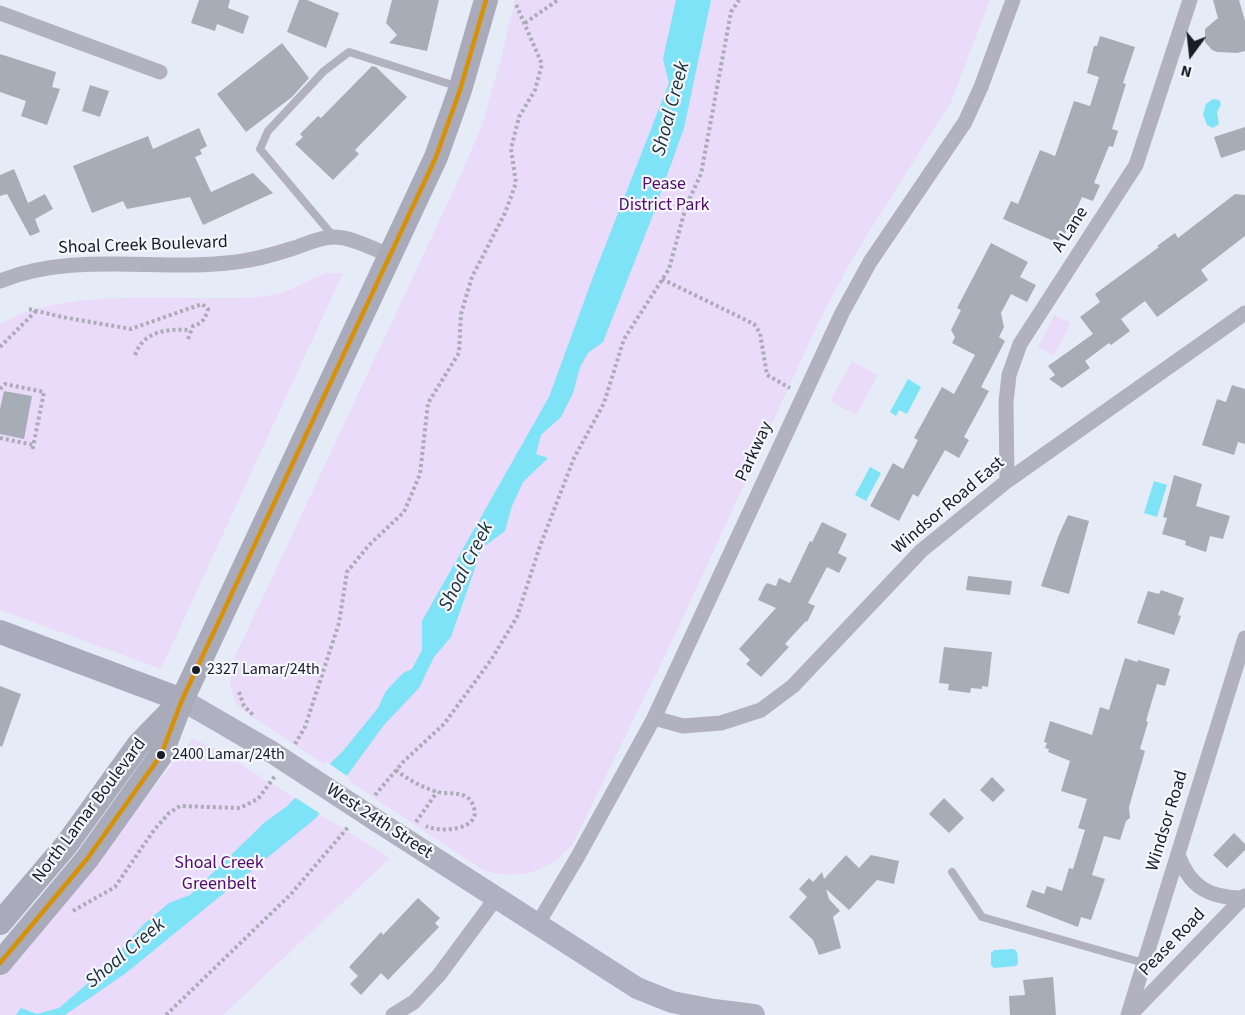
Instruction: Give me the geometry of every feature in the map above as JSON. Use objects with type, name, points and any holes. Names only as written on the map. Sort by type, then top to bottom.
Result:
[{"type":"main road","name":"North Lamar Boulevard","points":[[0,963],[87,859],[161,755],[182,700],[436,157],[486,0]]},
{"type":"main road","name":"West 24th Street","points":[[0,632],[182,700],[377,821],[637,988],[672,1002],[754,1015]]},
{"type":"main road","name":"North Lamar Boulevard","points":[[0,923],[67,844],[139,744],[182,700]]},
{"type":"street","name":"Parkway","points":[[537,925],[577,858],[654,718],[803,394],[870,262],[965,122],[981,87],[1012,0]]},
{"type":"street","name":"A Lane","points":[[1007,482],[1006,402],[1009,375],[1020,344],[1136,165],[1190,0]]},
{"type":"street","points":[[0,13],[160,72]]},
{"type":"street","points":[[334,237],[390,255]]},
{"type":"street","name":"Shoal Creek Boulevard","points":[[0,281],[35,270],[73,265],[208,266],[239,262],[268,257],[334,237]]},
{"type":"street","name":"Windsor Road East","points":[[654,718],[683,726],[721,723],[761,710],[793,686],[921,551],[1007,482],[1245,313]]},
{"type":"street","name":"Windsor Road","points":[[1129,1015],[1245,639]]},
{"type":"street","name":"Pease Road","points":[[1178,855],[1184,870],[1208,893],[1225,898],[1244,897]]},
{"type":"street","name":"Pease Road","points":[[1129,1015],[1244,897]]},
{"type":"street","points":[[393,1015],[414,1002],[439,975],[496,898]]},
{"type":"lane","points":[[334,237],[260,149],[268,130],[324,71],[349,52],[460,87]]},
{"type":"lane","points":[[952,872],[982,917],[1144,963]]},
{"type":"path","points":[[525,23],[558,0]]},
{"type":"path","points":[[374,796],[396,770],[444,724],[491,660],[517,617],[574,458],[604,403],[624,339],[669,268],[686,206],[701,174],[731,12],[738,0]]},
{"type":"path","points":[[293,747],[305,727],[339,623],[347,572],[369,545],[404,512],[420,474],[428,402],[459,352],[461,314],[472,277],[504,213],[516,183],[511,149],[519,117],[535,90],[542,63],[515,2]]},
{"type":"path","points":[[662,279],[753,324],[760,333],[767,375],[803,394]]},
{"type":"path","points":[[29,309],[131,329],[202,304],[208,309],[205,319],[200,324],[192,326],[188,339]]},
{"type":"path","points":[[0,347],[37,311]]},
{"type":"path","points":[[135,355],[141,342],[162,330],[190,330]]},
{"type":"path","points":[[0,389],[5,384],[44,392],[32,452]]},
{"type":"path","points":[[0,438],[34,445]]},
{"type":"path","points":[[239,692],[244,706],[257,717]]},
{"type":"path","points":[[69,913],[115,888],[154,830],[169,813],[180,806],[240,808],[258,799],[269,787],[276,759]]},
{"type":"path","points":[[396,770],[405,777],[437,792],[459,794],[469,798],[475,810],[474,817],[468,824],[458,828],[431,828],[416,822],[437,792]]},
{"type":"path","points":[[166,1015],[291,894],[351,823]]},
{"type":"green space","name":"Pease District Park","points":[[515,0],[990,0],[951,102],[854,256],[821,317],[675,635],[572,845],[562,855],[542,868],[521,874],[484,871],[237,706],[230,686],[232,663],[482,125]]},
{"type":"green space","points":[[325,273],[343,273],[161,669],[0,610],[0,324],[22,313],[74,301],[267,296],[294,288]]},
{"type":"green space","points":[[1054,315],[1071,323],[1054,356],[1038,347]]},
{"type":"green space","points":[[852,361],[878,375],[856,415],[830,401]]},
{"type":"green space","name":"Shoal Creek Greenbelt","points":[[192,739],[215,748],[390,858],[223,1015],[0,1015],[0,976],[49,921]]},
{"type":"water","name":"Shoal Creek","points":[[676,0],[711,0],[684,128],[651,220],[603,342],[588,353],[580,367],[573,393],[561,417],[541,435],[536,454],[548,458],[523,482],[512,506],[505,531],[482,548],[451,637],[434,657],[419,688],[384,725],[316,818],[126,973],[65,1015],[16,1015],[21,1008],[37,1014],[59,1008],[102,971],[144,924],[169,903],[190,895],[343,751],[378,708],[386,691],[403,673],[412,669],[422,650],[422,621],[549,397],[669,83],[663,59]]},
{"type":"water","points":[[1213,99],[1219,100],[1221,104],[1217,113],[1219,124],[1213,128],[1207,125],[1203,114],[1206,104]]},
{"type":"water","points":[[908,379],[921,387],[907,414],[899,410],[896,416],[890,412]]},
{"type":"water","points":[[870,467],[881,473],[866,501],[855,495]]},
{"type":"water","points":[[1154,481],[1167,485],[1157,517],[1144,513]]},
{"type":"water","points":[[1014,949],[1017,952],[1016,966],[994,968],[991,965],[991,953],[994,950]]},
{"type":"pier","points":[[327,762],[350,778],[322,815],[293,796]]},
{"type":"building","points":[[199,0],[230,0],[228,8],[249,16],[243,34],[217,24],[215,31],[191,23]]},
{"type":"building","points":[[299,0],[307,0],[339,13],[326,48],[287,32]]},
{"type":"building","points":[[392,0],[439,0],[427,51],[389,43],[397,35],[386,23]]},
{"type":"building","points":[[1213,0],[1239,0],[1245,21],[1245,51],[1217,52],[1205,42],[1205,29],[1218,18]]},
{"type":"building","points":[[1100,36],[1135,47],[1123,83],[1126,84],[1112,129],[1118,131],[1113,147],[1109,146],[1094,183],[1100,185],[1093,201],[1082,197],[1064,236],[1061,235],[1058,243],[1003,219],[1011,201],[1018,204],[1040,150],[1055,156],[1074,101],[1090,106],[1099,77],[1087,73],[1094,46],[1097,46]]},
{"type":"building","points":[[282,43],[309,78],[292,97],[246,132],[217,94]]},
{"type":"building","points":[[0,54],[56,72],[52,87],[60,89],[47,125],[21,116],[26,101],[0,92]]},
{"type":"building","points":[[372,66],[376,67],[407,97],[355,150],[359,154],[333,180],[295,144],[303,137],[300,134],[318,116],[321,118]]},
{"type":"building","points":[[90,85],[109,91],[100,117],[82,111]]},
{"type":"building","points":[[1245,127],[1245,150],[1221,158],[1214,137]]},
{"type":"building","points":[[199,128],[207,146],[200,150],[202,154],[195,157],[211,192],[253,173],[273,193],[203,225],[190,197],[127,209],[123,201],[92,213],[73,166],[148,136],[153,149]]},
{"type":"building","points":[[14,169],[28,203],[45,194],[53,209],[35,219],[40,232],[30,236],[7,194],[0,196],[0,175]]},
{"type":"building","points":[[1235,194],[1245,195],[1245,236],[1201,270],[1208,280],[1157,317],[1145,301],[1121,319],[1130,331],[1085,361],[1090,368],[1062,388],[1049,379],[1055,375],[1048,366],[1093,334],[1080,317],[1100,302],[1095,294],[1175,233],[1178,238]]},
{"type":"building","points":[[991,243],[1028,262],[1020,277],[1036,285],[1027,302],[1011,294],[1001,313],[1004,327],[999,337],[1005,341],[981,387],[989,391],[964,437],[969,440],[959,458],[945,450],[918,497],[913,494],[899,521],[870,506],[893,463],[903,469],[918,440],[914,438],[942,387],[954,394],[975,355],[952,343],[955,337],[951,330],[961,310],[957,308]]},
{"type":"building","points":[[1232,385],[1245,389],[1245,444],[1238,442],[1234,455],[1202,445],[1217,399],[1226,402]]},
{"type":"building","points":[[4,391],[32,396],[24,439],[0,434],[0,409]]},
{"type":"building","points":[[1174,475],[1202,484],[1196,506],[1230,516],[1223,539],[1210,536],[1206,552],[1185,545],[1186,541],[1162,534],[1167,518],[1163,517]]},
{"type":"building","points":[[1068,515],[1089,521],[1069,594],[1041,586]]},
{"type":"building","points":[[822,522],[847,534],[838,553],[847,558],[839,573],[827,567],[808,603],[815,606],[807,622],[785,644],[789,647],[761,677],[746,664],[750,660],[739,649],[776,608],[758,600],[767,583],[776,586],[779,578],[790,583],[810,541],[812,542]]},
{"type":"building","points":[[968,576],[1012,581],[1010,595],[966,590]]},
{"type":"building","points":[[1161,590],[1184,598],[1178,615],[1181,616],[1174,635],[1137,623],[1148,591],[1159,594]]},
{"type":"building","points":[[944,647],[992,652],[988,687],[971,688],[970,693],[948,690],[949,684],[939,683]]},
{"type":"building","points":[[1125,658],[1170,669],[1165,686],[1157,684],[1146,721],[1148,722],[1140,749],[1145,751],[1129,807],[1130,818],[1126,821],[1120,840],[1104,836],[1092,875],[1105,879],[1091,920],[1081,917],[1078,927],[1026,907],[1032,890],[1044,894],[1047,886],[1062,891],[1069,868],[1073,869],[1085,830],[1078,828],[1087,799],[1061,791],[1070,761],[1048,752],[1049,749],[1045,748],[1047,743],[1044,742],[1050,721],[1092,735],[1100,707],[1109,710]]},
{"type":"building","points":[[0,686],[21,694],[2,747],[0,746]]},
{"type":"building","points":[[992,777],[1005,790],[993,802],[980,790]]},
{"type":"building","points":[[944,798],[964,818],[949,833],[929,814]]},
{"type":"building","points":[[1234,833],[1245,844],[1245,850],[1227,868],[1213,855]]},
{"type":"building","points":[[846,855],[859,868],[871,855],[899,861],[894,884],[877,880],[849,910],[826,889],[829,899],[840,911],[833,917],[841,948],[819,955],[813,940],[789,917],[807,897],[799,889],[809,878],[813,882],[822,872],[824,879]]},
{"type":"building","points":[[418,898],[440,918],[435,923],[439,927],[388,980],[381,973],[361,995],[350,984],[358,976],[349,967],[381,932],[383,935]]},
{"type":"building","points":[[1053,977],[1056,1015],[1010,1015],[1009,996],[1025,995],[1023,980]]},
{"type":"transit line","points":[[0,963],[87,859],[161,755],[182,700],[436,157],[460,90],[486,0]]},
{"type":"place","name":"2327 Lamar/24th","points":[[196,670]]},
{"type":"place","name":"2400 Lamar/24th","points":[[161,755]]}]
